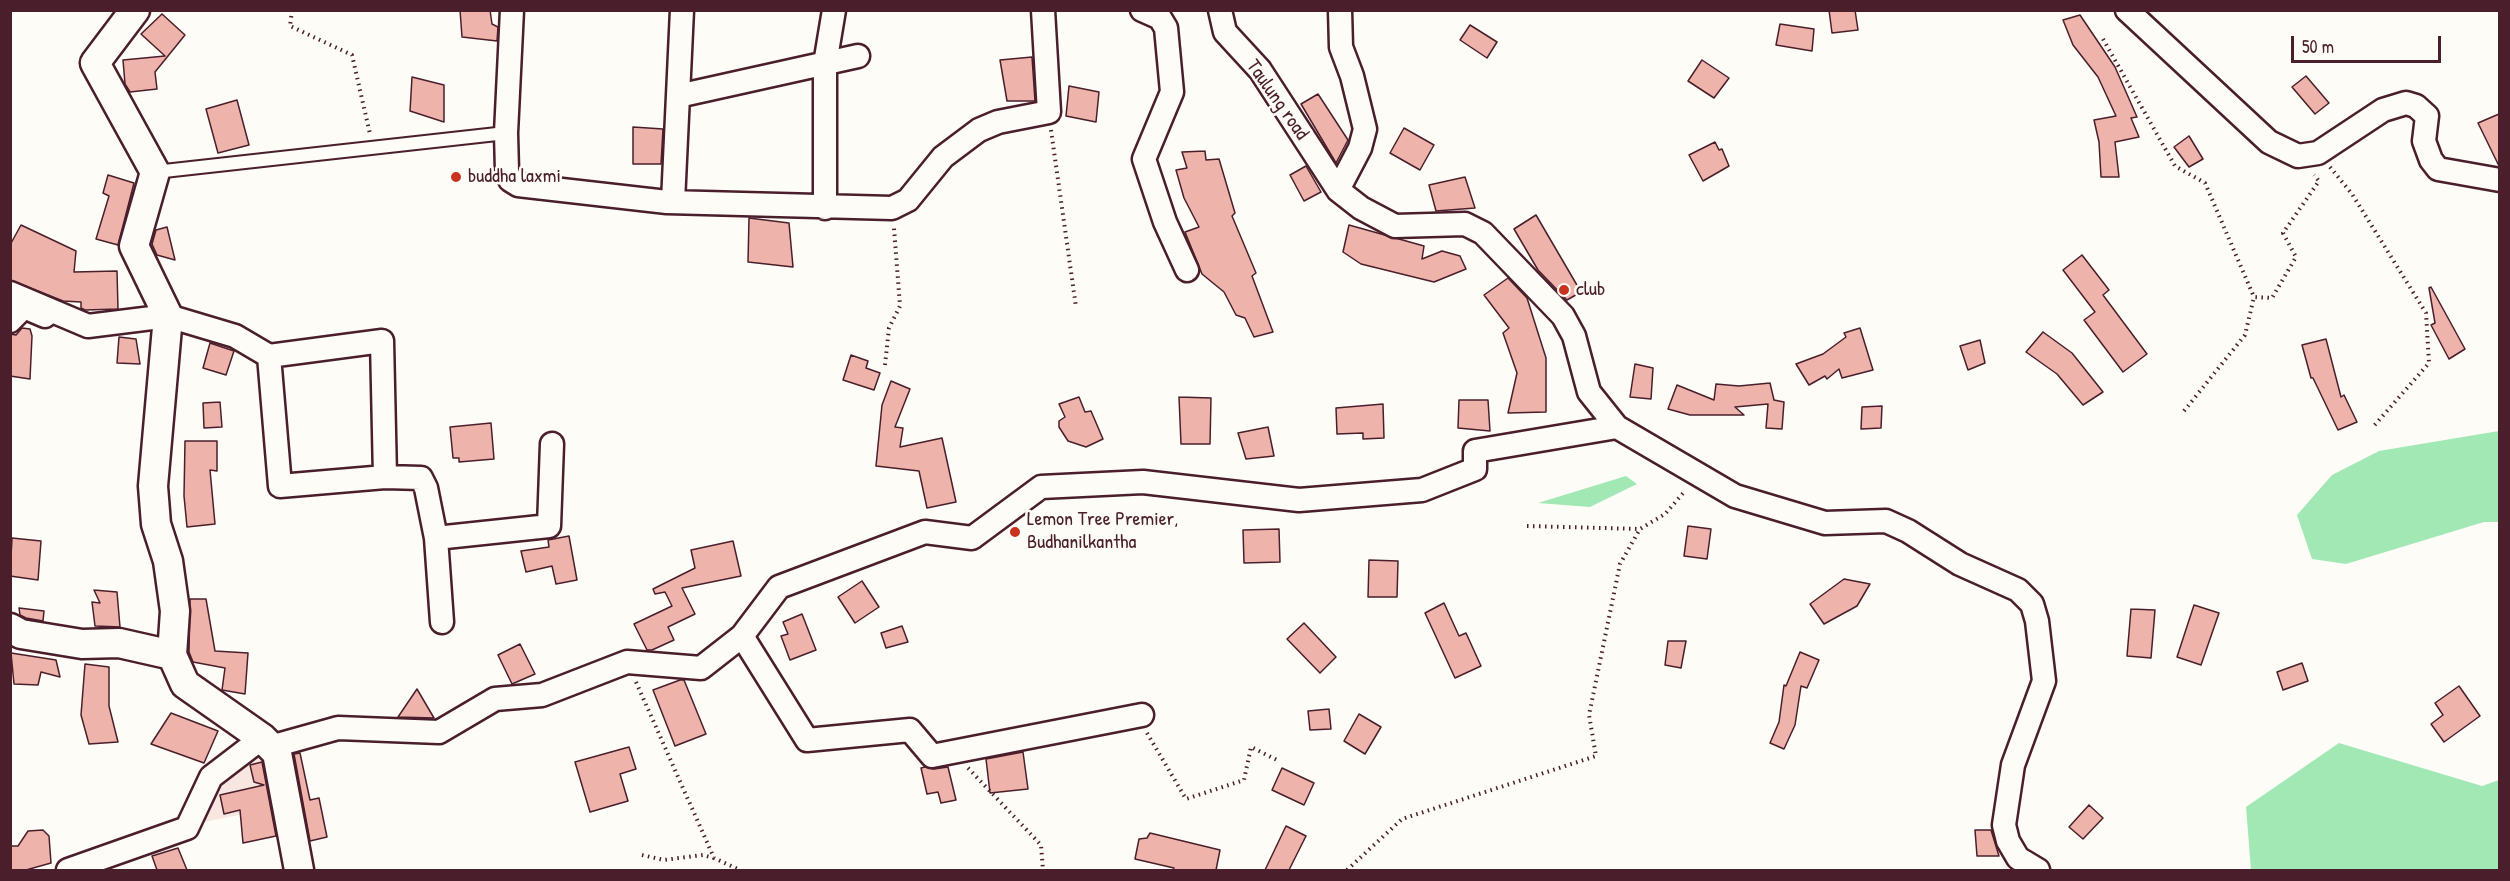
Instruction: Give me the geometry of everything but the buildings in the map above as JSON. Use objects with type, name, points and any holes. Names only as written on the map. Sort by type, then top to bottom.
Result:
[{"type":"street","points":[[135,10],[95,63],[155,172],[134,246],[168,316],[153,486],[156,524],[168,561],[175,611],[172,655],[185,684],[266,742],[277,753],[299,870]]},
{"type":"street","points":[[512,10],[506,133],[507,171],[510,180],[518,185],[673,202],[892,208],[908,200],[943,157],[979,130],[998,122],[1049,112],[1043,10]]},
{"type":"street","points":[[673,202],[682,10]]},
{"type":"street","points":[[825,207],[825,64],[834,10]]},
{"type":"street","points":[[1142,10],[1160,18],[1166,28],[1172,92],[1144,159],[1165,222],[1187,270]]},
{"type":"street","name":"Taulung road","points":[[1220,10],[1225,32],[1260,70],[1338,190],[1361,208],[1395,226],[1465,225],[1483,233],[1563,316],[1574,336],[1589,392],[1617,427]]},
{"type":"street","points":[[1338,190],[1360,148],[1365,129],[1352,76],[1341,47],[1340,10]]},
{"type":"street","points":[[2127,10],[2269,142],[2308,154],[2383,110],[2406,103],[2416,106],[2427,116],[2424,141],[2431,160],[2438,169],[2499,180]]},
{"type":"street","points":[[678,96],[858,56]]},
{"type":"street","points":[[10,293],[88,326],[168,316],[236,336],[269,356],[382,341],[384,477]]},
{"type":"street","points":[[10,321],[24,307],[83,333],[88,326]]},
{"type":"street","points":[[269,356],[279,486],[384,477],[421,478],[426,488],[436,538],[442,622]]},
{"type":"street","points":[[68,870],[187,828],[211,777],[266,742],[338,728],[439,732],[495,699],[542,695],[627,662],[701,668],[742,636],[779,587],[925,531],[972,538],[1041,487],[1143,482],[1299,500],[1422,490],[1475,460],[1617,427],[1735,496],[1825,523],[1886,521],[1908,531],[1960,564],[2018,590],[2032,604],[2037,621],[2044,681],[2013,765],[2004,825],[2008,841],[2018,858],[2038,870]]},
{"type":"street","points":[[436,538],[549,526],[552,444]]},
{"type":"street","points":[[10,628],[21,634],[71,642],[119,643],[172,655]]},
{"type":"street","points":[[742,636],[807,740],[910,730],[932,756],[1142,715]]},
{"type":"lane","points":[[155,172],[506,133]]},
{"type":"path","points":[[292,10],[290,27],[352,55],[368,127],[376,149]]},
{"type":"path","points":[[2103,39],[2175,166],[2205,183],[2254,297],[2245,335],[2184,411]]},
{"type":"path","points":[[1049,112],[1076,307]]},
{"type":"path","points":[[2254,297],[2272,298],[2296,257],[2283,233],[2319,181],[2308,154]]},
{"type":"path","points":[[2308,154],[2352,194],[2426,313],[2429,363],[2373,427]]},
{"type":"path","points":[[885,365],[890,328],[900,306],[892,208]]},
{"type":"path","points":[[1347,870],[1402,819],[1596,756],[1589,715],[1620,564],[1640,529],[1665,514],[1699,475]]},
{"type":"path","points":[[1527,526],[1640,529]]},
{"type":"path","points":[[627,662],[714,858]]},
{"type":"path","points":[[1142,715],[1148,735],[1186,799],[1244,780],[1251,747],[1279,761]]},
{"type":"path","points":[[952,752],[1041,845],[1043,870]]},
{"type":"path","points":[[642,855],[664,860],[703,855],[740,870]]},
{"type":"shaded area","points":[[247,752],[277,753],[287,805],[204,822],[213,790]]},
{"type":"green space","points":[[2499,431],[2499,522],[2484,522],[2346,564],[2312,559],[2297,515],[2332,475],[2379,451]]},
{"type":"green space","points":[[1626,476],[1637,484],[1590,507],[1538,503]]},
{"type":"green space","points":[[2339,743],[2482,786],[2499,780],[2499,870],[2251,870],[2246,807]]},
{"type":"place","name":"buddha laxmi","points":[[456,177]]},
{"type":"place","name":"club","points":[[1564,290]]},
{"type":"place","name":"Lemon Tree Premier, Budhanilkantha","points":[[1015,532]]}]
